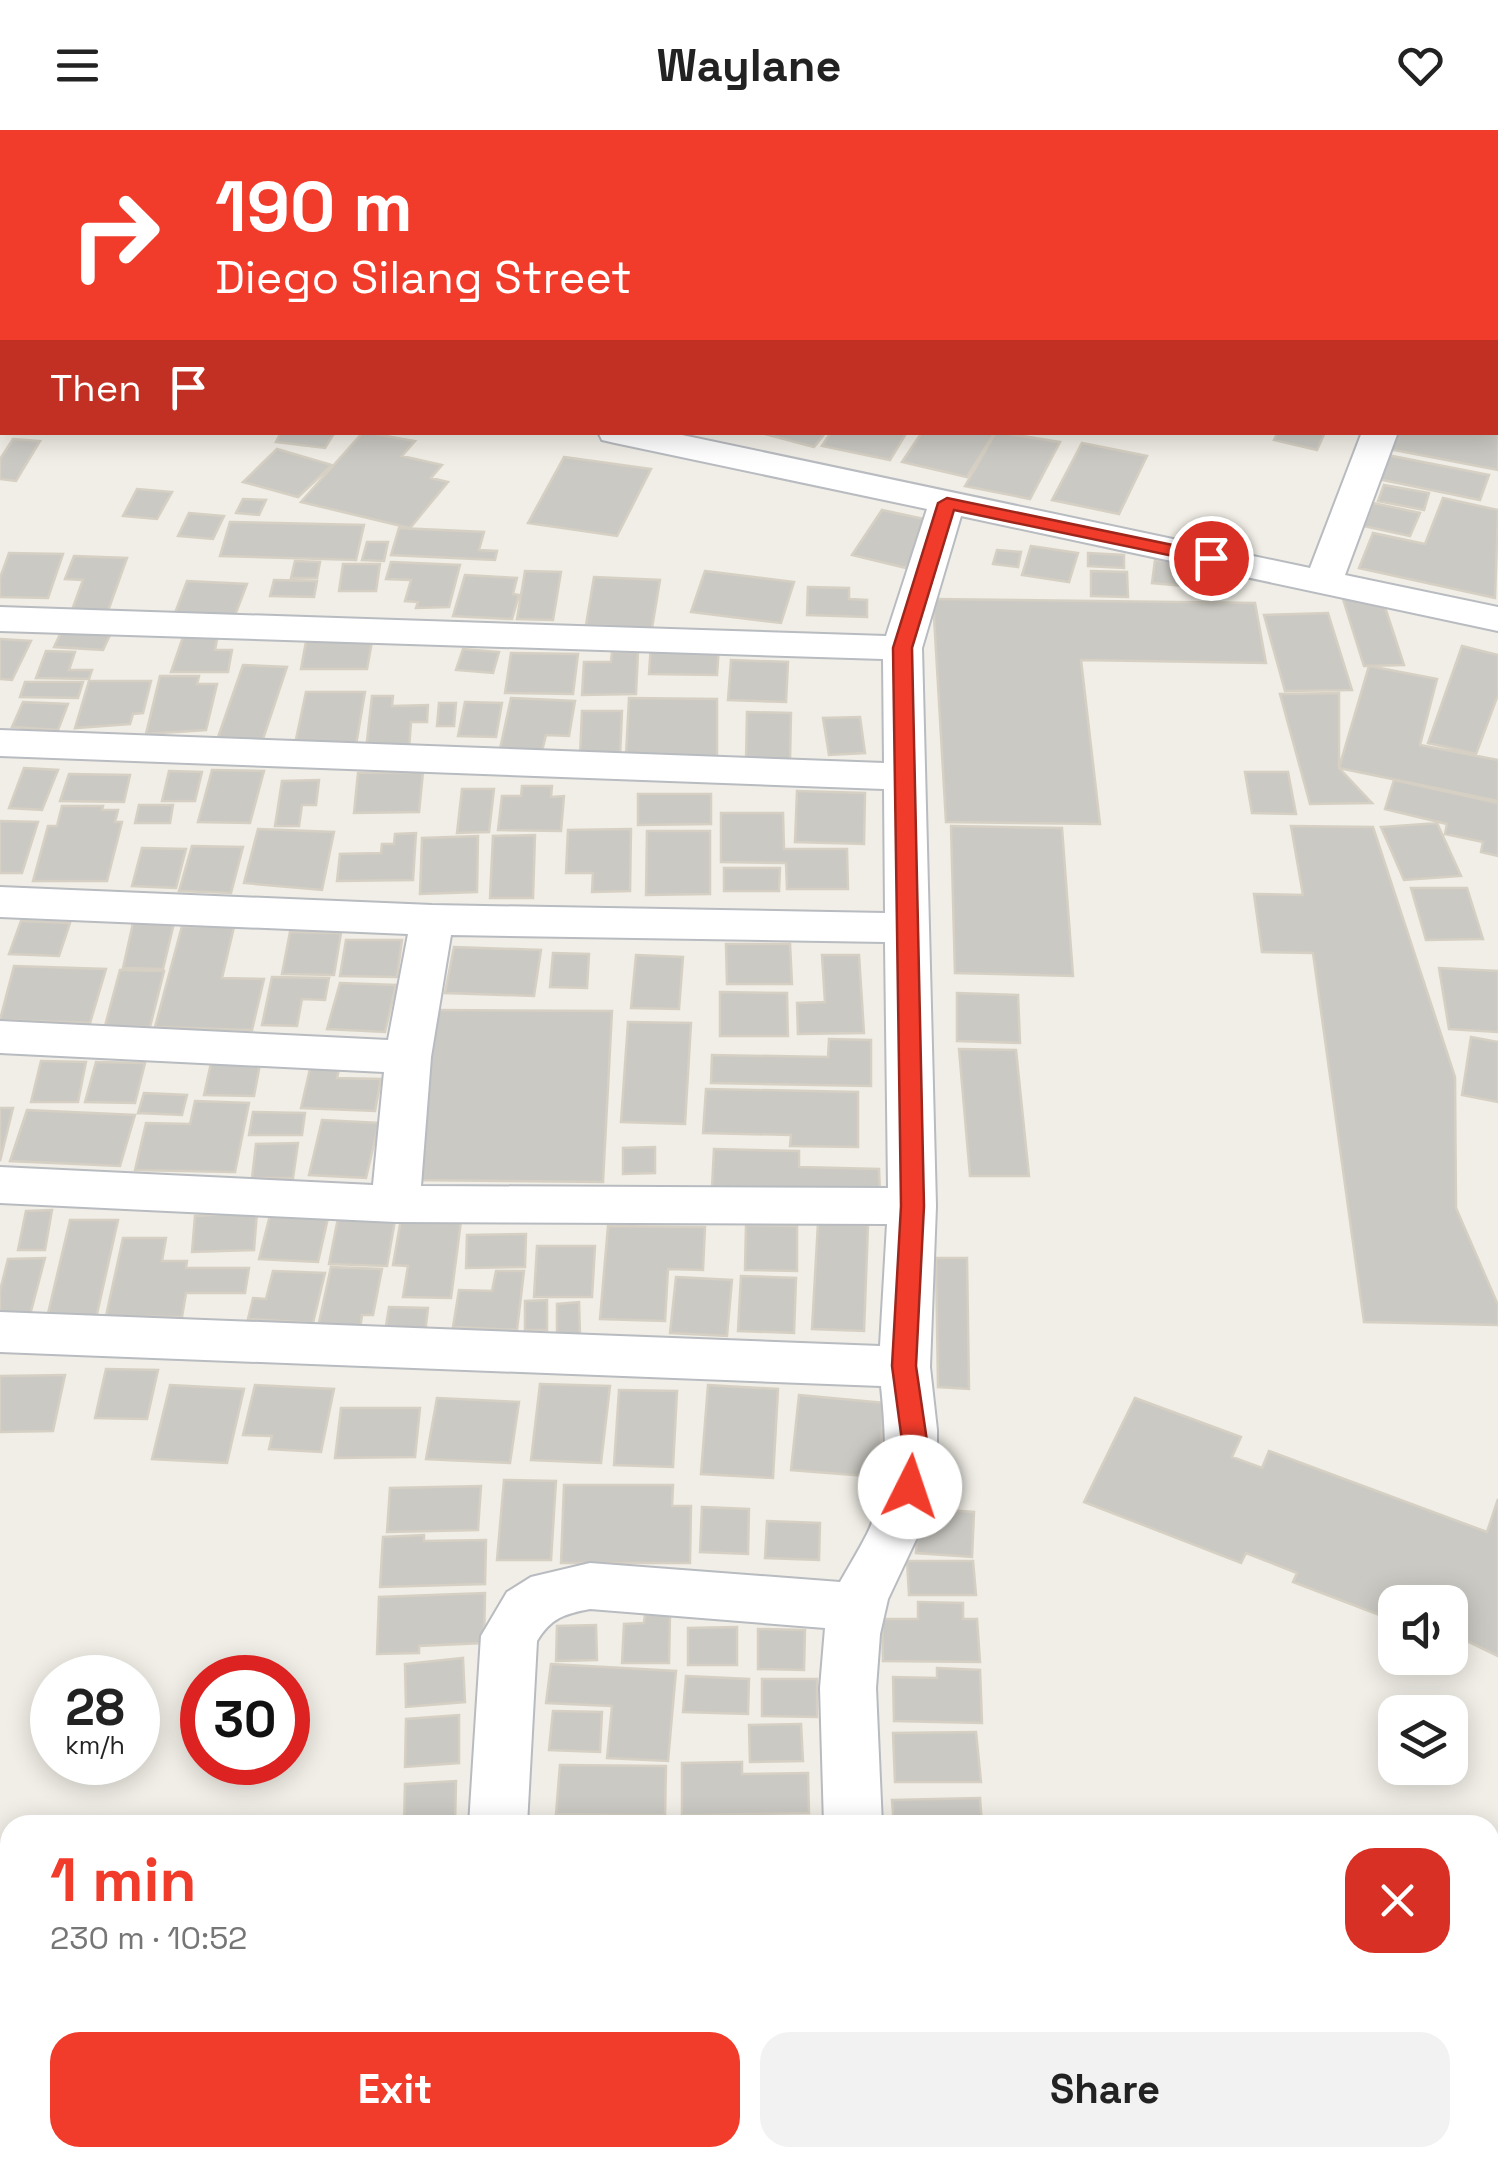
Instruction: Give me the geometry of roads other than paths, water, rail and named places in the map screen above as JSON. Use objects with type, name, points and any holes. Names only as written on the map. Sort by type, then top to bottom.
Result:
[{"type":"street","points":[[629,435],[1498,619]]},
{"type":"street","points":[[1324,582],[1379,435]]},
{"type":"street","points":[[853,1815],[851,1649],[857,1607],[895,1534],[910,1487],[914,1441],[904,1366],[912,1206],[902,648],[947,503]]},
{"type":"street","points":[[0,619],[902,648]]},
{"type":"street","points":[[0,743],[904,777]]},
{"type":"street","points":[[0,902],[432,920],[910,928]]},
{"type":"street","points":[[395,1204],[408,1057],[432,920]]},
{"type":"street","points":[[0,1037],[408,1057]]},
{"type":"street","points":[[0,1185],[395,1204],[912,1206]]},
{"type":"street","points":[[0,1332],[904,1366]]},
{"type":"street","points":[[499,1815],[510,1636],[528,1609],[550,1593],[590,1586],[857,1607]]}]
